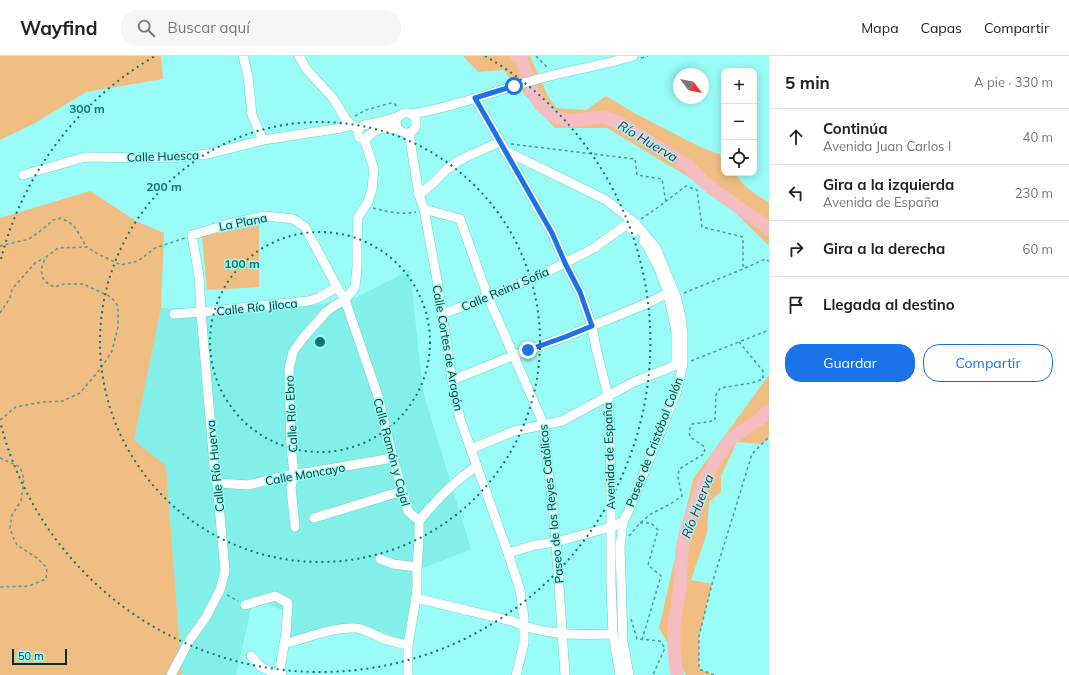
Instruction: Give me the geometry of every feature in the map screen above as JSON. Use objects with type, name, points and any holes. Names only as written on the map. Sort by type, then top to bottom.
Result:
[{"type":"street","points":[[243,56],[248,76],[252,115],[263,140]]},
{"type":"street","points":[[299,56],[307,70],[332,97],[347,121],[355,127],[358,135],[364,139],[372,163],[374,174],[371,196],[358,218],[355,287],[345,300]]},
{"type":"street","points":[[398,129],[396,126],[396,121],[399,116],[406,113],[411,114],[434,110],[540,78],[613,62],[632,56]]},
{"type":"street","name":"Avenida de España","points":[[475,98],[552,233],[580,292],[592,326],[608,396],[610,433],[611,584],[613,634],[620,675]]},
{"type":"street","points":[[416,124],[434,110]]},
{"type":"street","points":[[364,139],[382,128],[398,129],[409,133],[414,130],[416,124],[416,120],[411,114]]},
{"type":"street","name":"Calle Huesca","points":[[23,175],[85,157],[171,158],[208,154],[263,140],[355,127],[399,116]]},
{"type":"street","name":"Calle Cortes de Aragón","points":[[409,133],[419,195],[424,210],[452,380],[460,419],[520,590],[524,618],[524,643],[516,675]]},
{"type":"street","points":[[419,195],[457,162],[468,156],[502,146]]},
{"type":"street","name":"Paseo de Cristóbal Colón","points":[[502,146],[606,200],[630,223],[646,244],[672,295],[680,365],[676,391],[623,522],[611,527],[556,542],[535,545],[508,553]]},
{"type":"street","name":"Paseo de los Reyes Católicos","points":[[424,210],[460,219],[488,297],[515,355],[544,425],[556,542],[565,675]]},
{"type":"street","name":"La Plana","points":[[192,235],[232,222],[265,216],[293,219],[305,227],[345,300]]},
{"type":"street","name":"Calle Reina Sofía","points":[[442,314],[534,278],[565,263],[594,248],[630,223]]},
{"type":"street","name":"Calle Río Huerva","points":[[171,675],[189,641],[206,617],[220,590],[225,571],[214,465],[199,276],[192,235]]},
{"type":"street","name":"Calle Río Jiloca","points":[[174,314],[308,301],[320,297],[337,287]]},
{"type":"street","points":[[452,380],[672,295]]},
{"type":"street","name":"Calle Ramón y Cajal","points":[[345,300],[378,396],[408,511],[419,521],[416,598],[408,645],[408,675]]},
{"type":"street","name":"Calle Río Ebro","points":[[295,526],[291,486],[294,474],[291,446],[289,369],[293,352],[303,338],[326,312],[345,300]]},
{"type":"street","points":[[471,449],[514,431],[562,421],[632,383],[680,365]]},
{"type":"street","name":"Calle Moncayo","points":[[217,483],[248,485],[294,474],[393,458]]},
{"type":"street","points":[[419,521],[440,497],[463,475],[477,466]]},
{"type":"street","points":[[314,518],[402,491]]},
{"type":"street","points":[[623,522],[620,547],[623,642],[629,675]]},
{"type":"street","points":[[380,559],[393,564],[417,567]]},
{"type":"street","points":[[244,605],[275,596],[288,603],[286,633],[280,669],[282,675]]},
{"type":"street","points":[[416,598],[512,622],[524,627],[545,632],[587,635],[613,634]]},
{"type":"street","points":[[284,644],[336,629],[357,628],[387,640],[408,645]]},
{"type":"street","points":[[251,656],[260,666],[277,675]]},
{"type":"path","points":[[536,56],[554,75]]},
{"type":"path","points":[[502,146],[634,159],[637,175],[662,179],[666,202]]},
{"type":"path","points":[[630,223],[640,219],[666,202],[686,186],[697,190],[702,227],[744,237],[743,269]]},
{"type":"path","points":[[365,206],[402,214],[424,210]]},
{"type":"path","points":[[0,246],[29,239],[53,220],[61,218],[71,223],[86,247],[121,265],[138,261],[155,248],[192,235]]},
{"type":"path","points":[[0,313],[10,298],[12,289],[35,263],[45,258],[58,248],[86,247]]},
{"type":"path","points":[[0,420],[16,407],[42,402],[63,401],[80,393],[101,368],[112,351],[118,327],[118,306],[111,297],[83,284],[65,284],[54,287],[44,281],[40,270],[45,258]]},
{"type":"path","points":[[672,295],[743,269],[765,259],[769,261]]},
{"type":"path","points":[[680,365],[769,330]]},
{"type":"path","points":[[620,547],[640,523],[651,514],[682,496],[678,478],[679,469],[704,454],[705,447],[690,437],[689,431],[692,424],[715,420],[716,395],[720,388],[752,383],[763,379],[763,371],[739,342]]},
{"type":"path","points":[[714,675],[699,669],[699,636],[712,584],[752,454],[769,437]]},
{"type":"path","points":[[0,458],[20,467],[24,479],[21,501],[12,515],[10,528],[13,537],[17,545],[37,558],[47,568],[46,579],[29,586],[0,588]]},
{"type":"path","points":[[640,523],[651,523],[658,530],[648,565],[661,576],[642,640]]},
{"type":"path","points":[[220,590],[244,605]]},
{"type":"path","points":[[630,627],[630,615],[637,639],[660,641],[665,648],[653,675]]},
{"type":"shaded area","points":[[0,56],[161,56],[163,79],[86,92],[35,123],[0,140]]},
{"type":"shaded area","points":[[463,56],[530,56],[548,96],[556,108],[586,110],[606,96],[636,114],[700,147],[721,155],[721,176],[737,176],[750,190],[769,202],[769,246],[715,193],[607,128],[555,128],[518,87],[514,86],[504,70],[478,72]]},
{"type":"shaded area","points":[[90,191],[136,221],[164,233],[161,308],[134,440],[166,466],[182,675],[0,675],[0,218]]},
{"type":"shaded area","points":[[259,225],[259,287],[207,290],[202,236]]},
{"type":"shaded area","points":[[410,270],[423,392],[471,549],[416,571],[409,642],[361,624],[286,647],[285,611],[262,602],[251,609],[236,675],[182,675],[166,467],[134,440],[161,308],[291,309],[355,298]]},
{"type":"shaded area","points":[[769,375],[769,437],[762,444],[737,442],[721,476],[721,492],[709,502],[707,533],[691,580],[712,584],[699,636],[699,669],[714,675],[686,675],[659,628],[693,479]]},
{"type":"waterway","name":"Río Huerva","points":[[517,56],[521,58],[532,91],[541,106],[555,117],[569,121],[603,117],[620,123],[688,166],[714,190],[769,229]]},
{"type":"waterway","name":"Río Huerva","points":[[677,675],[674,650],[674,623],[680,589],[682,548],[686,530],[702,486],[715,461],[732,438],[761,418],[769,410]]},
{"type":"route","points":[[514,86],[475,98],[552,233],[580,292],[592,326],[528,350]]}]
